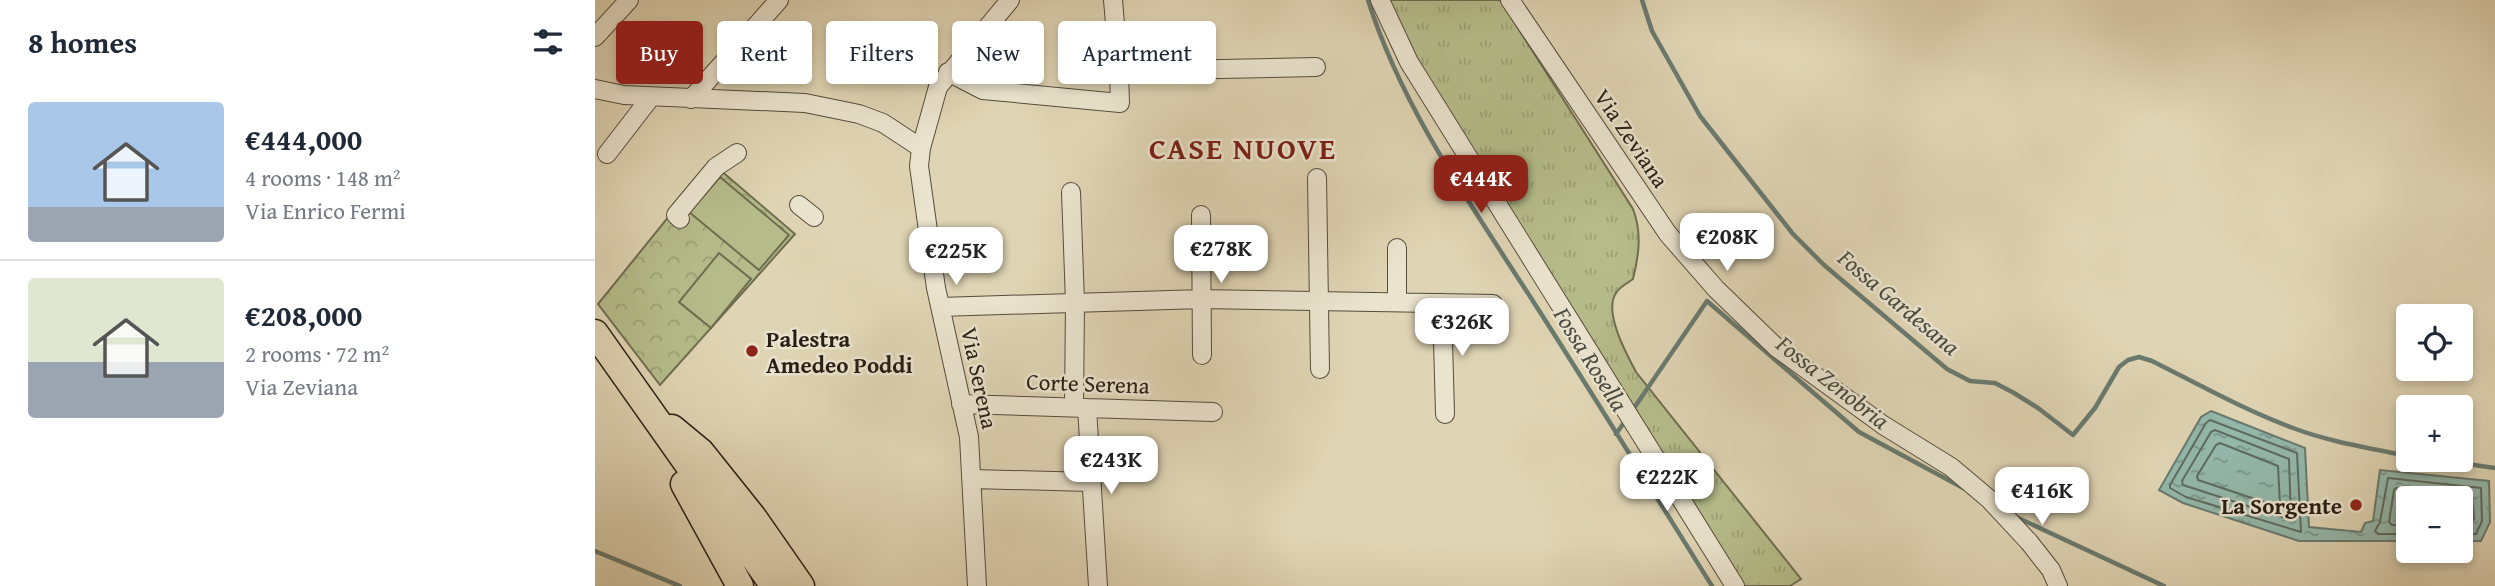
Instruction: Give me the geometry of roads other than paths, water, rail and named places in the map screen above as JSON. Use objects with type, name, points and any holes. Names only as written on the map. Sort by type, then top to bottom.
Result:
[{"type":"highway","points":[[595,333],[774,586]]},
{"type":"highway","points":[[649,410],[658,437],[740,586]]},
{"type":"highway","points":[[649,410],[753,586]]},
{"type":"highway","points":[[649,410],[701,452],[753,517],[801,586]]},
{"type":"street","points":[[595,37],[629,0]]},
{"type":"street","points":[[691,99],[779,0]]},
{"type":"street","name":"Via Serena","points":[[977,586],[969,438],[940,307],[919,166],[921,148],[938,87],[1010,0]]},
{"type":"street","points":[[1113,0],[1115,21]]},
{"type":"street","points":[[1380,0],[1409,62],[1735,586]]},
{"type":"street","name":"Via Zeviana","points":[[1510,0],[1668,234],[1716,289],[1777,348],[1883,425],[1951,467],[1995,506],[2054,581]]},
{"type":"street","points":[[1216,69],[1316,67]]},
{"type":"street","points":[[949,72],[982,90],[1120,103],[1119,84]]},
{"type":"street","points":[[595,89],[624,95],[805,103],[833,108],[883,123],[921,148]]},
{"type":"street","points":[[607,154],[651,97]]},
{"type":"street","points":[[680,219],[676,215],[716,167],[737,153]]},
{"type":"street","points":[[1317,178],[1320,369]]},
{"type":"street","points":[[1071,192],[1081,408],[1091,482],[1098,586]]},
{"type":"street","points":[[799,205],[814,217]]},
{"type":"street","points":[[1201,215],[1202,355]]},
{"type":"street","points":[[1397,248],[1397,302]]},
{"type":"street","points":[[940,307],[1202,299],[1493,304]]},
{"type":"street","points":[[1441,303],[1445,414]]},
{"type":"street","name":"Corte Serena","points":[[961,404],[1213,412]]},
{"type":"street","points":[[972,479],[1091,482]]},
{"type":"water","points":[[2211,411],[2305,448],[2309,527],[2361,532],[2365,523],[2373,521],[2380,470],[2489,481],[2490,522],[2481,541],[2473,541],[2473,486],[2396,486],[2396,541],[2299,541],[2183,503],[2159,490],[2201,417]]},
{"type":"waterway","name":"Fossa Rosella","points":[[1368,0],[1399,79],[1439,154],[1712,586]]},
{"type":"waterway","name":"Fossa Gardesana","points":[[1642,0],[1652,31],[1700,116],[1793,234],[1824,265],[1947,369],[1970,381],[1995,383],[2038,408],[2073,435],[2095,408],[2119,367],[2128,360],[2139,357],[2293,428],[2335,441],[2396,454]]},
{"type":"waterway","name":"Fossa Zenobria","points":[[1632,411],[1707,301],[1859,432],[1965,489]]},
{"type":"waterway","name":"Fossa Zenobria","points":[[1616,434],[1625,421]]},
{"type":"waterway","name":"Fossa Gardesana","points":[[2473,465],[2495,468]]},
{"type":"waterway","name":"Fossa Zenobria","points":[[2016,517],[2164,586]]},
{"type":"waterway","points":[[595,551],[680,586]]},
{"type":"place","name":"Palestra Amedeo Poddi","points":[[752,351]]},
{"type":"place","name":"La Sorgente","points":[[2356,505]]},
{"type":"district","name":"CASE NUOVE","points":[[1243,148]]}]
